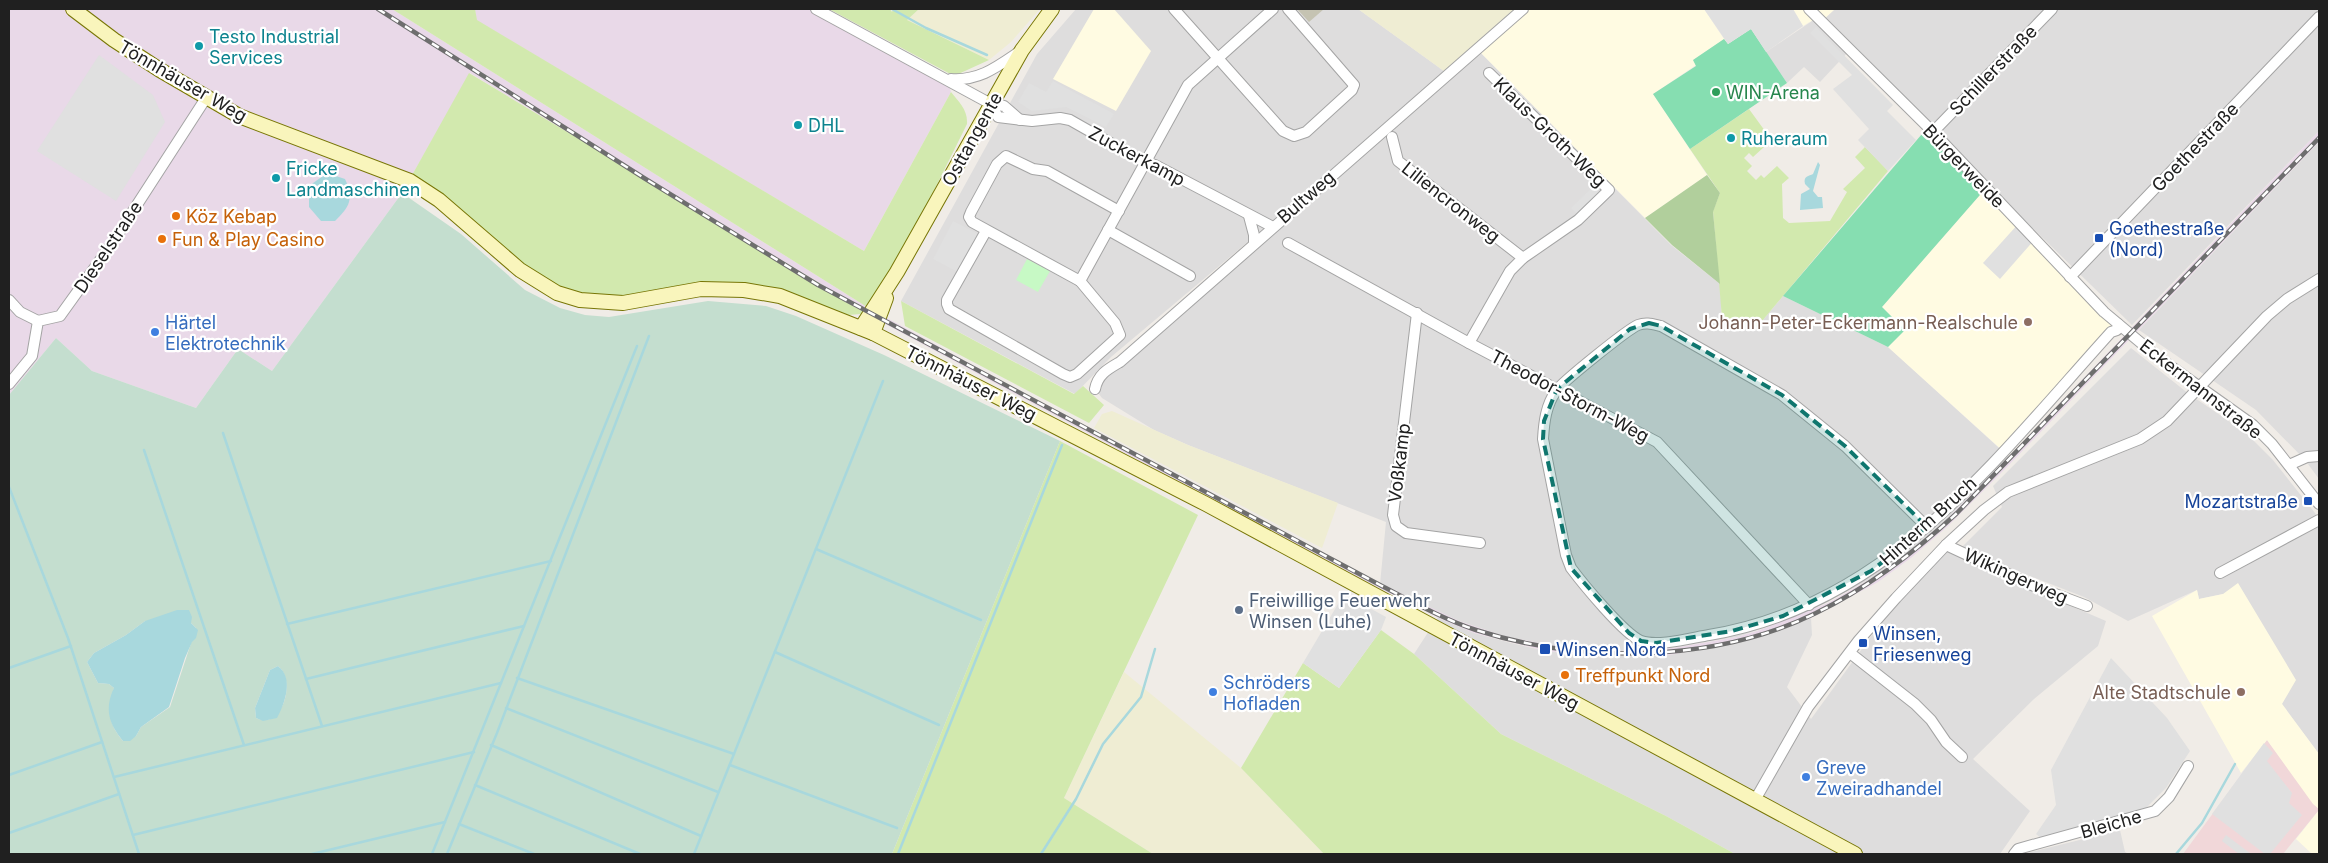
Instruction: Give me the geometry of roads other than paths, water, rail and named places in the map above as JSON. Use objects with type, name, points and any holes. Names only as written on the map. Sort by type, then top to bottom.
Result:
[{"type":"main road","name":"Tönnhäuser Weg","points":[[73,9],[114,40],[206,98],[257,123],[410,181],[439,200],[520,270],[557,292],[580,300],[624,302],[701,289],[744,290],[780,296],[867,330],[1206,504],[1856,854]]},
{"type":"main road","name":"Osttangente","points":[[867,330],[897,272],[1022,50],[1052,9]]},
{"type":"street","name":"Zuckerkamp","points":[[816,9],[991,104],[1004,106],[1020,120],[1032,121],[1060,118],[1070,120],[1144,162],[1155,165],[1273,227]]},
{"type":"street","points":[[1174,9],[1288,135],[1294,136],[1306,132],[1352,90],[1354,85],[1350,78],[1288,9]]},
{"type":"street","points":[[1080,281],[1188,85],[1273,9]]},
{"type":"street","name":"Bultweg","points":[[1095,389],[1097,380],[1105,371],[1120,362],[1523,9]]},
{"type":"street","name":"Bürgerweide","points":[[1809,9],[1933,132],[2070,277],[2118,324]]},
{"type":"street","name":"Schillerstraße","points":[[1933,132],[2052,9]]},
{"type":"street","name":"Goethestraße","points":[[2070,277],[2319,17]]},
{"type":"street","points":[[947,79],[974,78],[991,71],[1022,50]]},
{"type":"street","name":"Klaus-Groth-Weg","points":[[1469,343],[1510,271],[1523,258],[1578,220],[1609,190],[1490,73]]},
{"type":"street","name":"Dieselstraße","points":[[38,322],[60,316],[111,245],[206,98]]},
{"type":"street","name":"Liliencronweg","points":[[1392,137],[1398,161],[1523,258]]},
{"type":"street","points":[[986,231],[946,304],[949,309],[1070,377],[1077,374],[1120,335],[1115,323],[1080,281],[986,231],[976,225],[969,217],[997,164],[1006,156],[1033,169],[1047,170],[1118,211]]},
{"type":"street","points":[[1249,216],[1254,243]]},
{"type":"street","points":[[1108,230],[1190,276]]},
{"type":"street","name":"Theodor-Storm-Weg","points":[[1288,243],[1469,343],[1657,442],[1809,605]]},
{"type":"street","points":[[1756,800],[1803,714],[1896,598],[1946,545],[1984,510],[2008,492],[2153,432],[2166,421],[2267,316],[2287,299],[2319,279]]},
{"type":"street","points":[[9,300],[20,312],[38,322],[32,356],[9,384]]},
{"type":"street","name":"Voßkamp","points":[[1416,313],[1392,515],[1396,526],[1406,533],[1480,543]]},
{"type":"street","points":[[1557,389],[1630,328],[1649,323],[1660,326],[1782,396],[1845,446],[1927,527]]},
{"type":"street","name":"Eckermannstraße","points":[[2118,324],[2198,387],[2253,425],[2289,465],[2319,504]]},
{"type":"street","name":"Hinterm Bruch","points":[[1557,389],[1549,403],[1544,421],[1543,439],[1566,555],[1579,579],[1629,633],[1641,641],[1656,643],[1740,629],[1775,619],[1809,605],[1871,571],[1927,527],[1996,459],[2111,332],[2117,330],[2118,324]]},
{"type":"street","points":[[2289,465],[2306,457],[2319,456]]},
{"type":"street","points":[[2220,573],[2319,520]]},
{"type":"street","name":"Wikingerweg","points":[[1946,545],[2034,586],[2087,606]]},
{"type":"street","points":[[1850,653],[1915,704],[1931,720],[1946,742],[1962,757]]},
{"type":"street","name":"Bleiche","points":[[2014,854],[2018,849],[2154,811],[2169,797],[2188,766]]},
{"type":"water","points":[[1818,162],[1820,165],[1813,191],[1818,197],[1822,197],[1823,208],[1800,210],[1801,194],[1810,189],[1805,184],[1805,179],[1813,174]]},
{"type":"water","points":[[327,173],[345,179],[350,197],[344,211],[335,221],[321,221],[309,207],[309,186]]},
{"type":"water","points":[[177,610],[189,610],[192,617],[191,623],[198,630],[196,638],[192,642],[185,658],[169,707],[141,727],[136,736],[130,741],[123,741],[111,722],[109,703],[114,688],[109,684],[98,683],[87,662],[94,653],[126,635],[145,621]]},
{"type":"water","points":[[278,666],[286,677],[285,698],[277,718],[263,721],[256,718],[255,708],[270,670]]},
{"type":"waterway","points":[[892,9],[926,28],[987,55]]},
{"type":"waterway","points":[[447,854],[497,733],[649,336]]},
{"type":"waterway","points":[[432,854],[637,346]]},
{"type":"waterway","points":[[694,854],[883,381]]},
{"type":"waterway","points":[[223,433],[322,726]]},
{"type":"waterway","points":[[898,854],[1062,445]]},
{"type":"waterway","points":[[144,450],[244,745]]},
{"type":"waterway","points":[[9,487],[68,638],[139,854]]},
{"type":"waterway","points":[[816,549],[981,620]]},
{"type":"waterway","points":[[287,624],[551,561]]},
{"type":"waterway","points":[[306,679],[524,626]]},
{"type":"waterway","points":[[9,668],[71,646]]},
{"type":"waterway","points":[[1041,854],[1076,799],[1103,744],[1141,697],[1155,649]]},
{"type":"waterway","points":[[775,652],[939,725]]},
{"type":"waterway","points":[[517,678],[734,754]]},
{"type":"waterway","points":[[114,777],[501,683]]},
{"type":"waterway","points":[[506,708],[718,792]]},
{"type":"waterway","points":[[9,775],[102,742]]},
{"type":"waterway","points":[[491,745],[701,836]]},
{"type":"waterway","points":[[133,835],[474,752]]},
{"type":"waterway","points":[[2176,854],[2202,823],[2235,764]]},
{"type":"waterway","points":[[730,765],[897,828]]},
{"type":"waterway","points":[[475,785],[640,854]]},
{"type":"waterway","points":[[9,833],[119,794]]},
{"type":"waterway","points":[[312,854],[445,822]]},
{"type":"waterway","points":[[459,824],[534,854]]},
{"type":"railway","points":[[378,9],[644,178],[818,285],[1380,585],[1439,615],[1476,630],[1517,641],[1560,649],[1604,653],[1648,653],[1692,649],[1735,642],[1777,629],[1816,613],[1836,603],[1890,568],[1957,513],[2319,138]]},
{"type":"place","name":"Testo Industrial Services","points":[[199,46]]},
{"type":"place","name":"WIN-Arena","points":[[1716,92]]},
{"type":"place","name":"DHL","points":[[798,125]]},
{"type":"place","name":"Ruheraum","points":[[1731,138]]},
{"type":"place","name":"Fricke Landmaschinen","points":[[276,178]]},
{"type":"place","name":"Köz Kebap","points":[[176,216]]},
{"type":"place","name":"Goethestraße (Nord)","points":[[2099,238]]},
{"type":"place","name":"Fun & Play Casino","points":[[162,239]]},
{"type":"place","name":"Johann-Peter-Eckermann-Realschule","points":[[2028,322]]},
{"type":"place","name":"Härtel Elektrotechnik","points":[[155,332]]},
{"type":"place","name":"Mozartstraße","points":[[2308,501]]},
{"type":"place","name":"Freiwillige Feuerwehr Winsen (Luhe)","points":[[1239,610]]},
{"type":"place","name":"Winsen, Friesenweg","points":[[1863,643]]},
{"type":"place","name":"Winsen Nord","points":[[1545,649]]},
{"type":"place","name":"Treffpunkt Nord","points":[[1565,675]]},
{"type":"place","name":"Schröders Hofladen","points":[[1213,692]]},
{"type":"place","name":"Alte Stadtschule","points":[[2241,692]]},
{"type":"place","name":"Greve Zweiradhandel","points":[[1806,777]]}]
